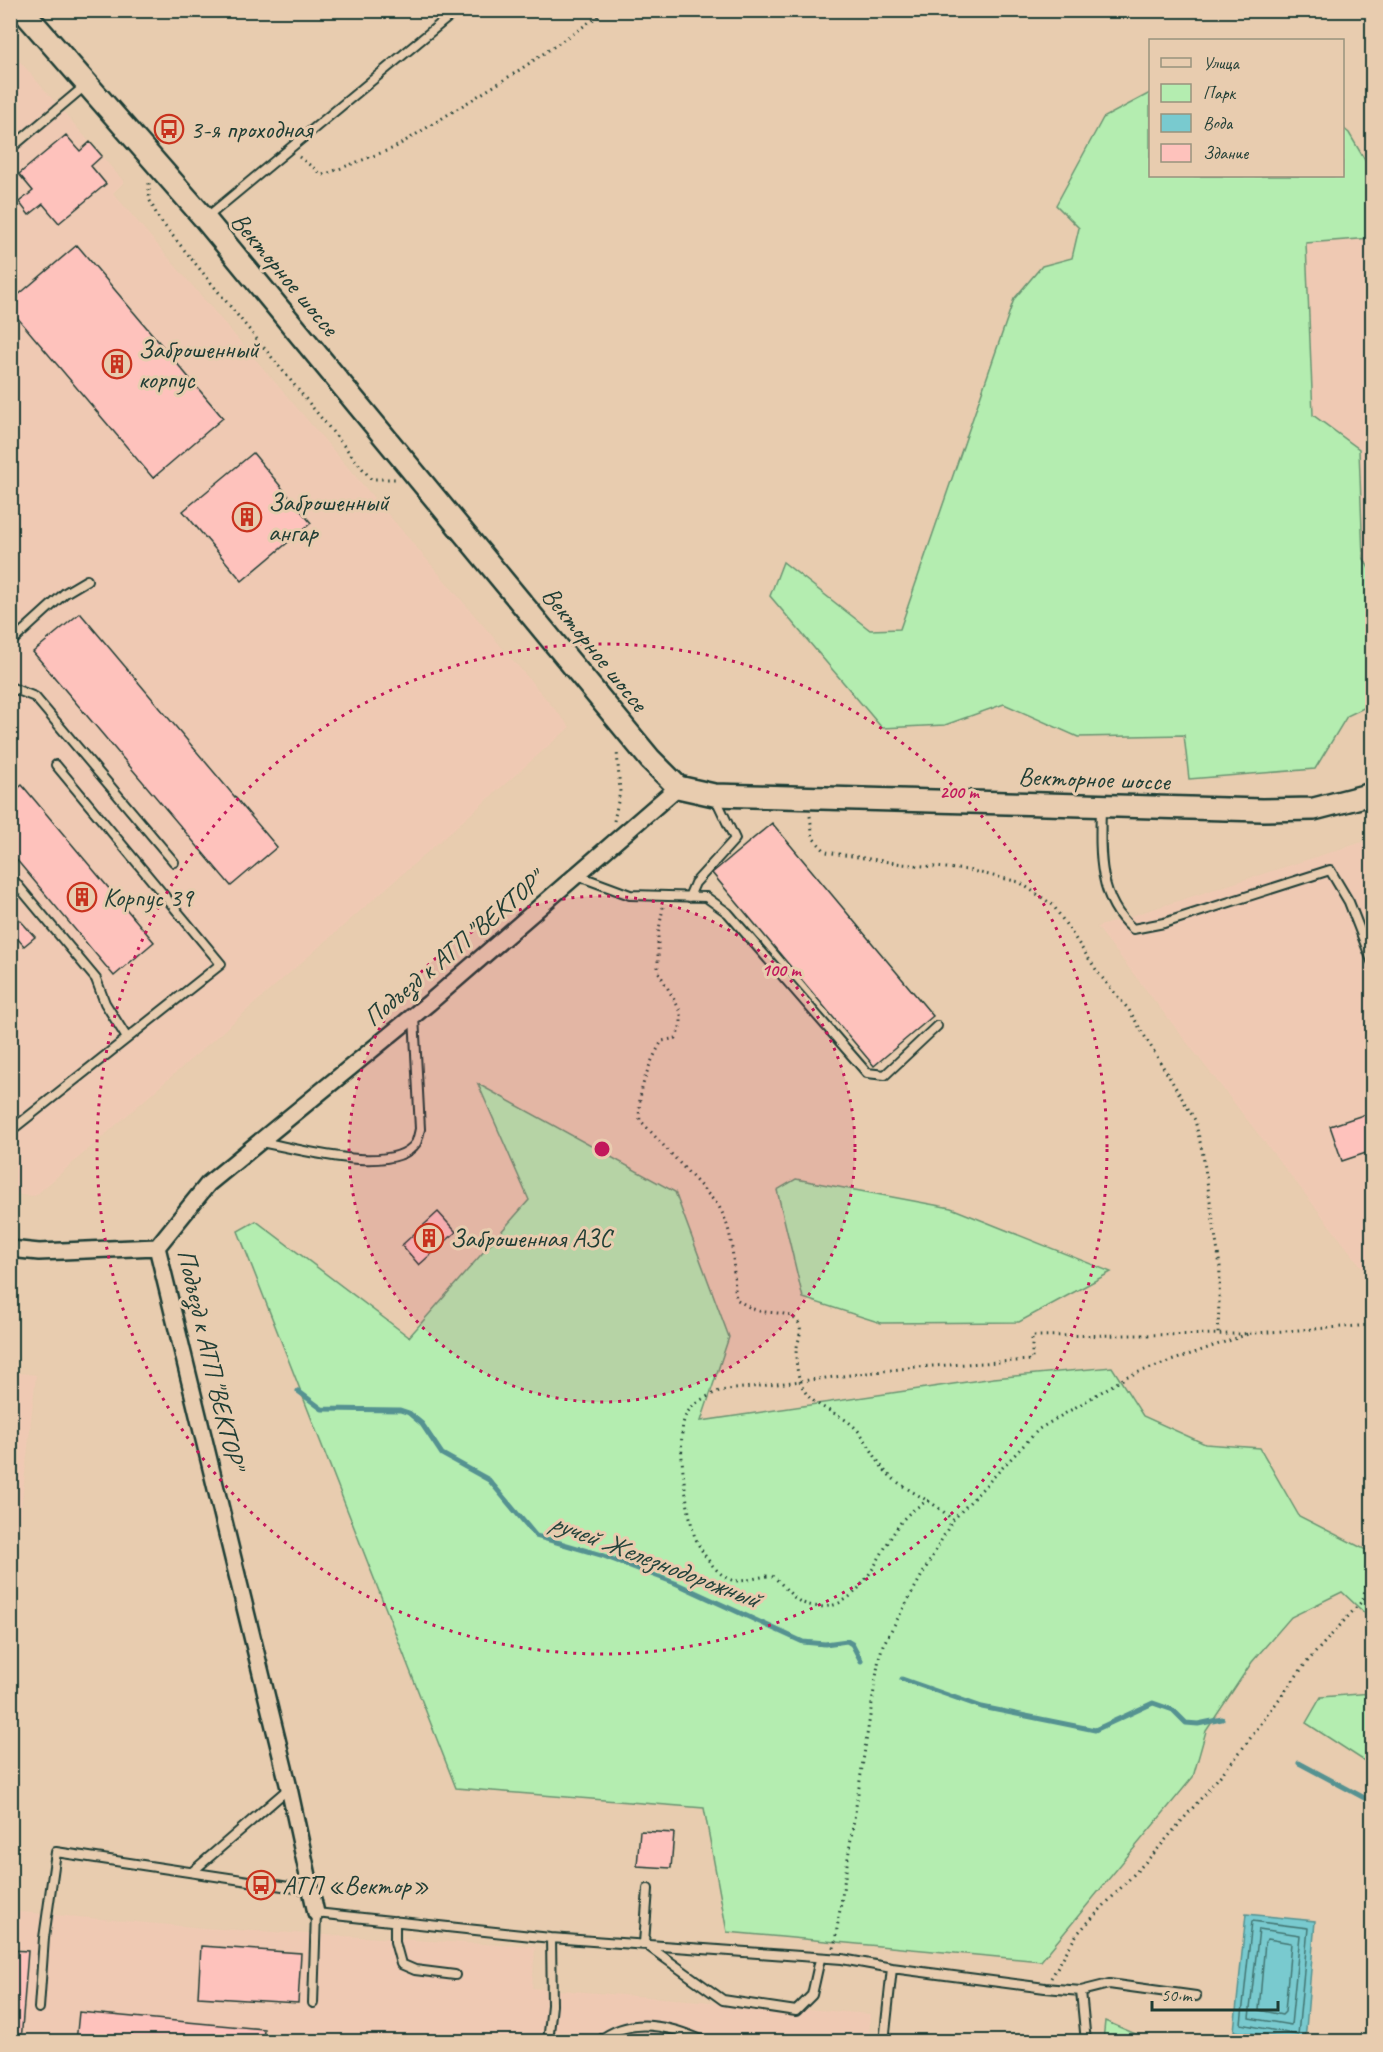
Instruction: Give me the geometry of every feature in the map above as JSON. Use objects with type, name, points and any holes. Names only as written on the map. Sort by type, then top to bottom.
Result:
[{"type":"main road","name":"Векторное шоссе","points":[[22,10],[205,219],[650,759],[678,787],[714,795],[1101,807],[1314,809],[1372,794]]},
{"type":"street","name":"Подъезд к АТП \"ВЕКТОР\"","points":[[316,1913],[309,1890],[289,1788],[157,1247],[208,1184],[414,1014],[678,787]]},
{"type":"street","points":[[10,1249],[39,1252],[157,1247]]},
{"type":"lane","points":[[205,219],[457,10]]},
{"type":"lane","points":[[10,149],[87,84]]},
{"type":"lane","points":[[10,643],[65,593],[87,580]]},
{"type":"lane","points":[[10,687],[35,697],[174,862]]},
{"type":"lane","points":[[10,1127],[221,964],[56,765]]},
{"type":"lane","points":[[689,897],[695,883],[735,839],[714,795]]},
{"type":"lane","points":[[1101,807],[1101,863],[1106,890],[1121,920],[1133,929],[1164,923],[1330,870],[1349,902],[1372,962]]},
{"type":"lane","points":[[576,875],[630,895],[706,897],[728,913],[867,1073],[885,1075],[937,1026]]},
{"type":"lane","points":[[10,876],[96,979],[105,1003],[127,1038]]},
{"type":"lane","points":[[260,1142],[371,1161],[392,1157],[408,1150],[416,1142],[420,1129],[414,1014]]},
{"type":"lane","points":[[192,1872],[289,1788]]},
{"type":"lane","points":[[39,2008],[44,1938],[56,1852],[309,1890]]},
{"type":"lane","points":[[645,1943],[648,1889]]},
{"type":"lane","points":[[313,2003],[316,1913],[550,1938],[645,1943],[832,1959],[1045,1988],[1081,1991],[1108,1984],[1196,1996]]},
{"type":"lane","points":[[395,1921],[395,1942],[401,1964],[415,1970],[455,1975]]},
{"type":"lane","points":[[548,2042],[552,2006],[550,1938]]},
{"type":"lane","points":[[645,1943],[723,2000],[796,2011],[812,1995],[820,1959]]},
{"type":"lane","points":[[884,2042],[892,1968]]},
{"type":"lane","points":[[1081,1991],[1086,2042]]},
{"type":"lane","points":[[598,2042],[604,2036],[640,2024],[677,2028],[706,2042]]},
{"type":"path","points":[[290,150],[323,175],[394,148],[515,73],[600,15],[602,10]]},
{"type":"path","points":[[149,178],[149,199],[159,219],[371,479],[400,479]]},
{"type":"path","points":[[611,828],[620,792],[620,765],[616,742]]},
{"type":"path","points":[[814,797],[809,822],[813,838],[826,852],[902,864],[978,872],[1019,882],[1053,905],[1099,974],[1129,1010],[1195,1120],[1220,1266],[1218,1334]]},
{"type":"path","points":[[665,896],[658,935],[658,971],[681,1012],[681,1024],[675,1038],[662,1041],[654,1055],[638,1104],[640,1120],[718,1204],[727,1220],[733,1241],[736,1299],[755,1310],[792,1317],[800,1325],[800,1337],[795,1351],[800,1382],[809,1397],[852,1424],[867,1441],[885,1470],[900,1484],[940,1508],[952,1521]]},
{"type":"path","points":[[928,1500],[912,1510],[896,1529],[865,1582],[844,1601],[822,1606],[801,1603],[772,1576],[745,1581],[727,1578],[702,1551],[694,1534],[686,1498],[681,1434],[686,1415],[693,1405],[719,1391],[916,1367],[1032,1360],[1032,1336],[1252,1333],[1372,1325]]},
{"type":"path","points":[[832,1959],[879,1658],[883,1645],[952,1521],[1039,1429],[1128,1376],[1252,1333]]},
{"type":"path","points":[[1363,1601],[1372,1556]]},
{"type":"path","points":[[1045,1988],[1077,1934],[1163,1842],[1237,1756],[1306,1663],[1372,1590]]},
{"type":"shaded area","points":[[10,50],[124,182],[113,193],[570,727],[35,1196],[10,1194]]},
{"type":"shaded area","points":[[1372,238],[1372,574],[1363,557],[1359,449],[1313,415],[1306,242]]},
{"type":"shaded area","points":[[1372,839],[1372,1280],[1097,927]]},
{"type":"shaded area","points":[[10,1372],[36,1375],[11,1599]]},
{"type":"shaded area","points":[[10,1911],[204,1928],[535,1947],[532,1988],[870,2014],[869,2041],[11,2041]]},
{"type":"green space","points":[[1149,94],[1149,177],[1344,177],[1344,129],[1349,133],[1372,172],[1372,238],[1306,243],[1313,415],[1359,449],[1363,557],[1372,574],[1372,704],[1347,716],[1315,769],[1189,779],[1184,735],[1078,737],[1004,704],[945,725],[882,728],[770,596],[783,562],[870,630],[900,629],[1014,299],[1042,266],[1072,258],[1079,228],[1056,205],[1103,118]]},
{"type":"green space","points":[[478,1084],[675,1192],[729,1337],[701,1421],[994,1378],[1112,1367],[1143,1416],[1205,1444],[1260,1448],[1299,1516],[1372,1553],[1372,1620],[1342,1592],[1291,1617],[1252,1662],[1206,1731],[1193,1777],[1041,1961],[727,1932],[704,1808],[456,1788],[238,1231],[256,1221],[409,1337],[529,1200]]},
{"type":"green space","points":[[796,1179],[951,1208],[1111,1272],[1019,1322],[881,1323],[803,1298],[777,1190]]},
{"type":"green space","points":[[1372,1693],[1372,1763],[1366,1762],[1306,1723],[1321,1697]]},
{"type":"green space","points":[[1105,2021],[1152,2041],[1103,2041]]},
{"type":"water","points":[[1246,1914],[1315,1921],[1305,2041],[1234,2031]]},
{"type":"building","points":[[66,135],[80,151],[90,142],[102,156],[91,166],[106,184],[59,223],[43,204],[29,215],[19,202],[33,191],[19,174]]},
{"type":"building","name":"Заброшенный корпус","points":[[77,245],[223,418],[153,478],[10,309],[10,302]]},
{"type":"building","name":"Заброшенный ангар","points":[[253,453],[311,523],[242,581],[183,511]]},
{"type":"building","points":[[80,613],[277,847],[231,886],[33,652]]},
{"type":"building","name":"Корпус 39","points":[[22,785],[154,942],[114,976],[10,852],[10,795]]},
{"type":"building","points":[[772,823],[933,1016],[874,1066],[712,873]]},
{"type":"building","points":[[10,909],[35,937],[24,946],[10,930]]},
{"type":"building","points":[[1372,1112],[1372,1151],[1342,1161],[1330,1126]]},
{"type":"building","name":"Заброшенная АЗС","points":[[438,1212],[456,1232],[419,1265],[402,1245]]},
{"type":"building","points":[[640,1831],[674,1833],[671,1868],[637,1866]]},
{"type":"building","points":[[201,1946],[301,1953],[298,2003],[198,1997]]},
{"type":"building","points":[[10,1950],[28,1951],[21,2042],[10,2042]]},
{"type":"building","points":[[79,2012],[264,2029],[263,2042],[76,2042]]},
{"type":"waterway","name":"ручей Железнодорожный","points":[[298,1391],[322,1409],[400,1410],[409,1413],[422,1424],[442,1454],[489,1480],[536,1536],[601,1555],[675,1583],[803,1642],[825,1644],[847,1641],[852,1644],[861,1661]]},
{"type":"waterway","name":"ручей Железнодорожный","points":[[902,1679],[982,1707],[1095,1730],[1153,1703],[1173,1710],[1186,1723],[1198,1724],[1222,1719]]},
{"type":"waterway","name":"ручей Железнодорожный","points":[[1299,1763],[1372,1802]]},
{"type":"place","name":"3-я проходная","points":[[169,129]]},
{"type":"place","name":"Заброшенный корпус","points":[[117,364]]},
{"type":"place","name":"Заброшенный ангар","points":[[247,517]]},
{"type":"place","name":"Корпус 39","points":[[82,897]]},
{"type":"place","name":"Заброшенная АЗС","points":[[429,1238]]},
{"type":"place","name":"АТП «Вектор»","points":[[261,1885]]}]
